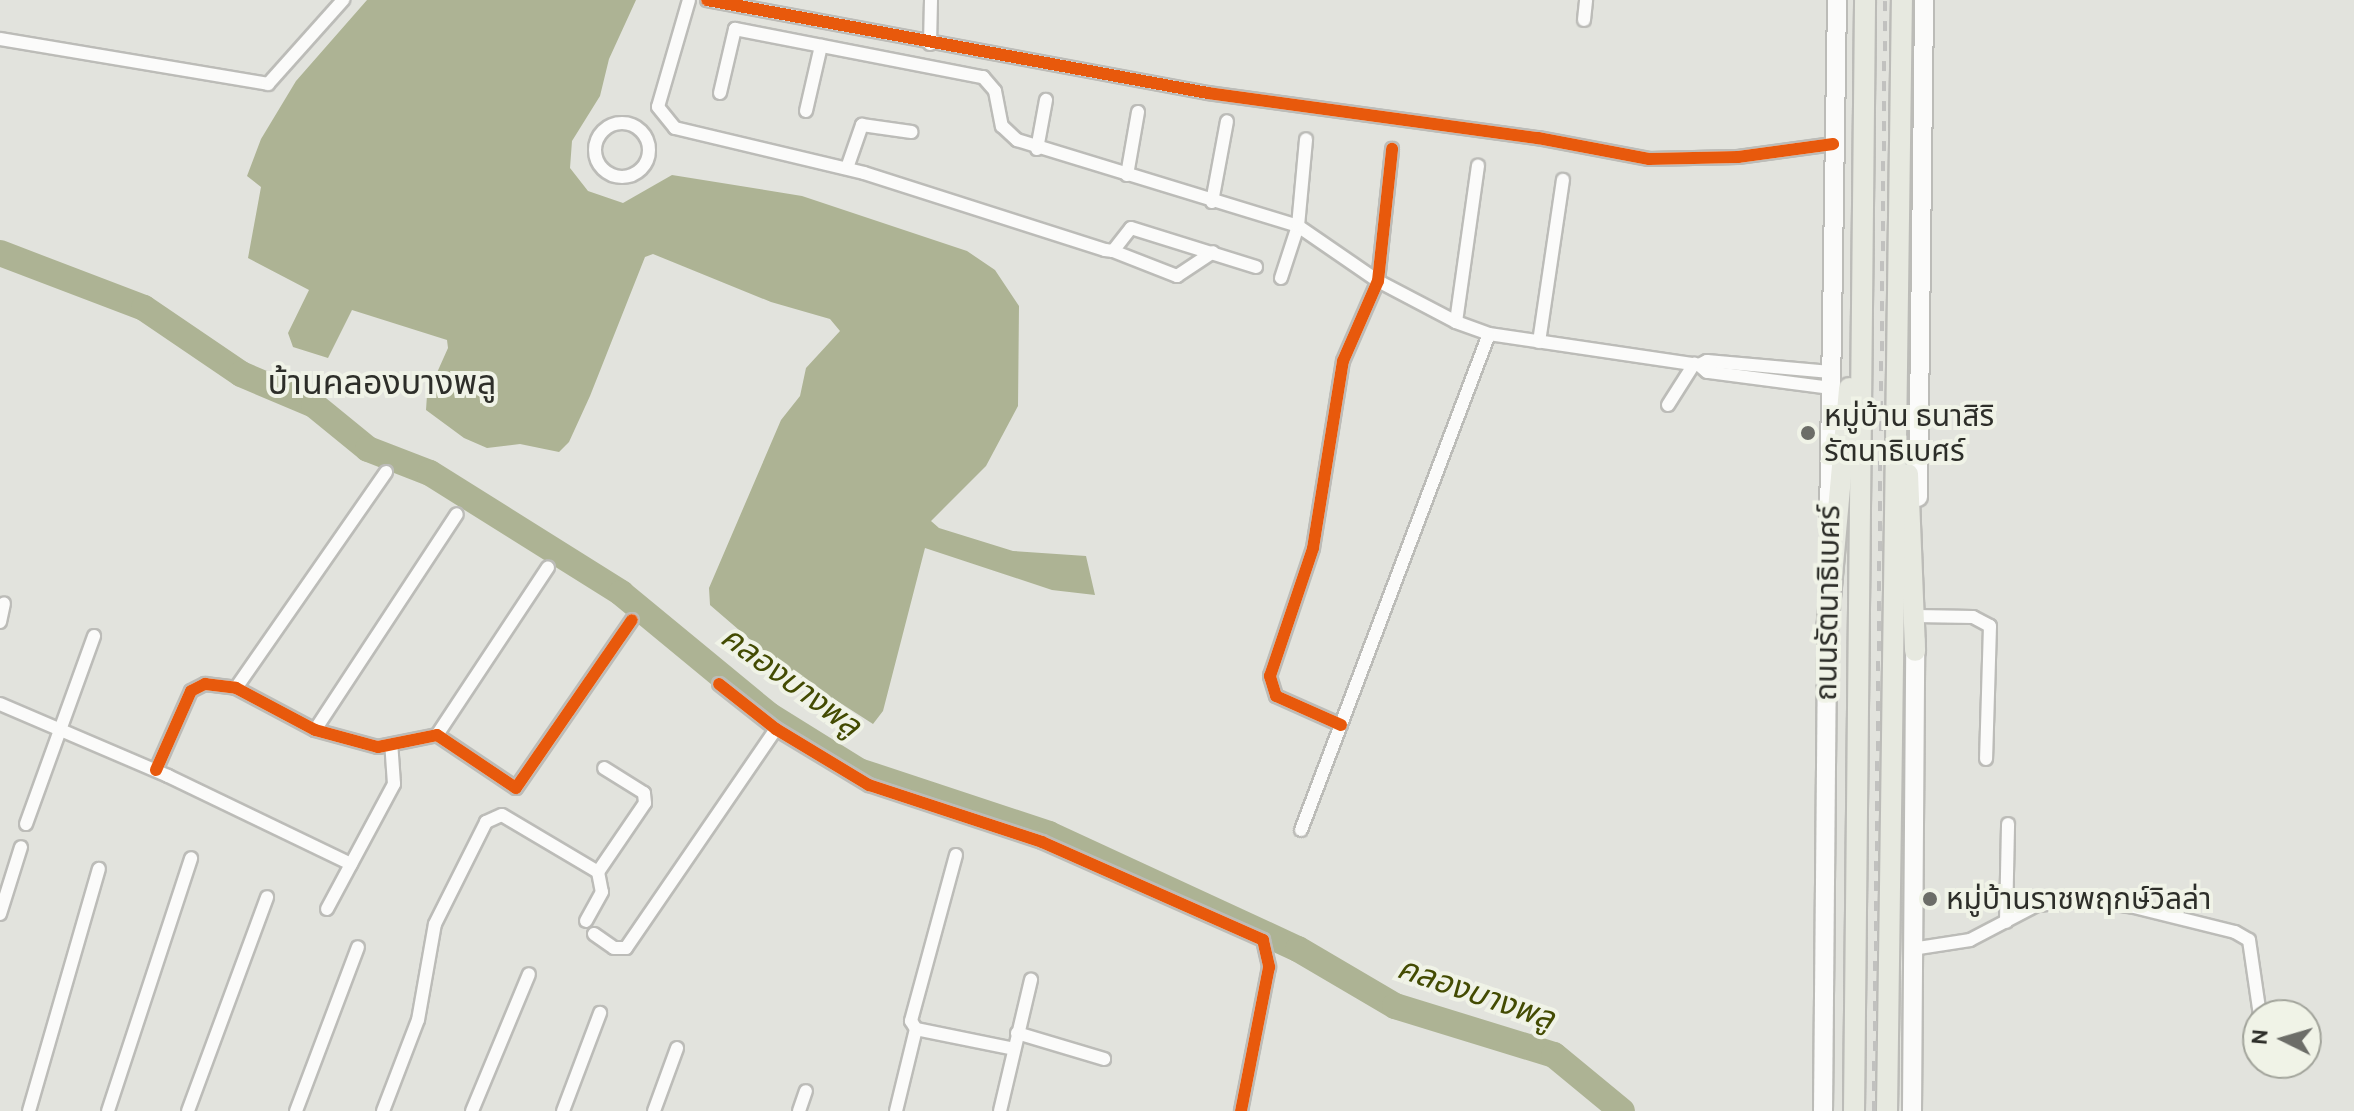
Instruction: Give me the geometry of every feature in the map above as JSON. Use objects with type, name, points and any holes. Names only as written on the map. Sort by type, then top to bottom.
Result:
[{"type":"main road","name":"ถนนรัตนาธิเบศร์","points":[[1823,1106],[1837,0]]},
{"type":"main road","name":"ถนนรัตนาธิเบศร์","points":[[1854,1111],[1865,0]]},
{"type":"main road","points":[[1887,1111],[1902,0]]},
{"type":"main road","points":[[1912,1111],[1924,0]]},
{"type":"main road","points":[[1827,631],[1862,244]]},
{"type":"main road","points":[[1898,246],[1915,651]]},
{"type":"street","points":[[0,39],[268,84],[343,0]]},
{"type":"street","points":[[689,0],[660,96],[661,115],[675,128],[847,168],[1113,251],[1177,276],[1213,252]]},
{"type":"street","points":[[707,0],[930,44],[1208,93],[1538,138],[1649,159],[1738,157],[1833,144]]},
{"type":"street","points":[[930,44],[931,0]]},
{"type":"street","points":[[1584,20],[1586,0]]},
{"type":"street","points":[[720,93],[735,29],[983,77],[995,91],[1007,133],[1037,149],[1298,226],[1378,281],[1456,322],[1489,334],[1696,364],[1707,372],[1831,380]]},
{"type":"street","points":[[806,111],[821,46]]},
{"type":"street","points":[[1037,149],[1046,100]]},
{"type":"street","points":[[1127,175],[1138,112]]},
{"type":"street","points":[[642,131],[661,115]]},
{"type":"street","points":[[1212,202],[1227,121]]},
{"type":"street","points":[[628,123],[642,131],[649,152],[638,172],[615,177],[602,169],[594,147],[606,127],[628,123]]},
{"type":"street","points":[[847,168],[862,125],[912,132]]},
{"type":"street","points":[[1281,278],[1298,226],[1306,139]]},
{"type":"street","points":[[1341,725],[1276,696],[1270,676],[1313,548],[1343,361],[1378,281],[1392,149]]},
{"type":"street","points":[[1456,322],[1478,166]]},
{"type":"street","points":[[1539,342],[1563,180]]},
{"type":"street","points":[[1113,251],[1131,228],[1256,267]]},
{"type":"street","points":[[1301,830],[1489,334]]},
{"type":"street","points":[[1668,405],[1696,364]]},
{"type":"street","points":[[236,688],[386,472]]},
{"type":"street","points":[[315,730],[457,514]]},
{"type":"street","points":[[156,770],[191,691],[205,684],[236,688],[315,730],[378,747],[437,735],[548,567]]},
{"type":"street","points":[[0,622],[4,603]]},
{"type":"street","points":[[1916,616],[1973,617],[1990,626],[1986,759]]},
{"type":"street","points":[[437,735],[516,788],[632,620]]},
{"type":"street","points":[[26,824],[94,636]]},
{"type":"street","points":[[719,684],[776,729],[869,785],[1042,842],[1263,940],[1269,967],[1241,1111]]},
{"type":"street","points":[[0,704],[156,770],[351,864]]},
{"type":"street","points":[[594,934],[614,948],[626,948],[776,729]]},
{"type":"street","points":[[327,909],[394,784],[391,745]]},
{"type":"street","points":[[586,921],[602,892],[598,872],[645,803],[644,793],[604,768]]},
{"type":"street","points":[[383,1111],[418,1020],[443,901],[486,822],[502,815],[598,872]]},
{"type":"street","points":[[2006,922],[2008,824]]},
{"type":"street","points":[[0,914],[21,847]]},
{"type":"street","points":[[896,1111],[916,1029],[912,1011],[956,855]]},
{"type":"street","points":[[108,1111],[191,858]]},
{"type":"street","points":[[29,1111],[99,869]]},
{"type":"street","points":[[188,1111],[267,897]]},
{"type":"street","points":[[1912,949],[1970,940],[2037,905],[2090,900],[2241,934],[2249,940],[2258,999]]},
{"type":"street","points":[[296,1111],[358,947]]},
{"type":"street","points":[[472,1111],[529,974]]},
{"type":"street","points":[[1000,1111],[1031,980]]},
{"type":"street","points":[[563,1111],[600,1013]]},
{"type":"street","points":[[916,1029],[1014,1049]]},
{"type":"street","points":[[1017,1033],[1104,1059]]},
{"type":"street","points":[[654,1111],[677,1048]]},
{"type":"street","points":[[799,1111],[806,1091]]},
{"type":"shaded area","points":[[367,0],[636,0],[609,59],[600,96],[572,141],[570,168],[588,191],[623,203],[672,175],[802,196],[967,251],[995,270],[1019,306],[1018,406],[986,466],[931,521],[939,528],[1013,551],[1086,556],[1095,595],[1052,590],[925,548],[883,711],[873,724],[775,661],[710,605],[709,588],[781,420],[800,396],[806,368],[840,331],[830,319],[771,302],[653,254],[645,257],[590,396],[569,442],[559,452],[520,444],[487,448],[464,438],[426,410],[427,395],[448,348],[447,340],[352,310],[328,358],[293,347],[288,333],[309,290],[248,258],[261,187],[247,176],[261,139],[296,81]]},
{"type":"waterway","name":"คลองบางพลู","points":[[0,253],[144,308],[241,374],[314,405],[368,449],[430,473],[621,593],[769,715],[859,771],[1049,834],[1298,949],[1395,1006],[1554,1055],[1622,1111]]},
{"type":"railway","points":[[1874,1111],[1885,0]]},
{"type":"cycle path","points":[[707,0],[1208,93],[1538,138],[1649,159],[1738,157],[1833,144]]},
{"type":"cycle path","points":[[1341,725],[1276,696],[1270,676],[1313,548],[1343,361],[1378,281],[1392,149]]},
{"type":"cycle path","points":[[156,770],[191,691],[205,684],[236,688],[315,730],[378,747],[437,735],[516,788],[632,620]]},
{"type":"cycle path","points":[[719,684],[776,729],[869,785],[1042,842],[1263,940],[1269,967],[1241,1111]]},
{"type":"place","name":"หมู่บ้าน ธนาสิริ รัตนาธิเบศร์","points":[[1808,433]]},
{"type":"place","name":"หมู่บ้านราชพฤกษ์วิลล่า","points":[[1930,899]]},
{"type":"district","name":"บ้านคลองบางพลู","points":[[382,383]]}]
